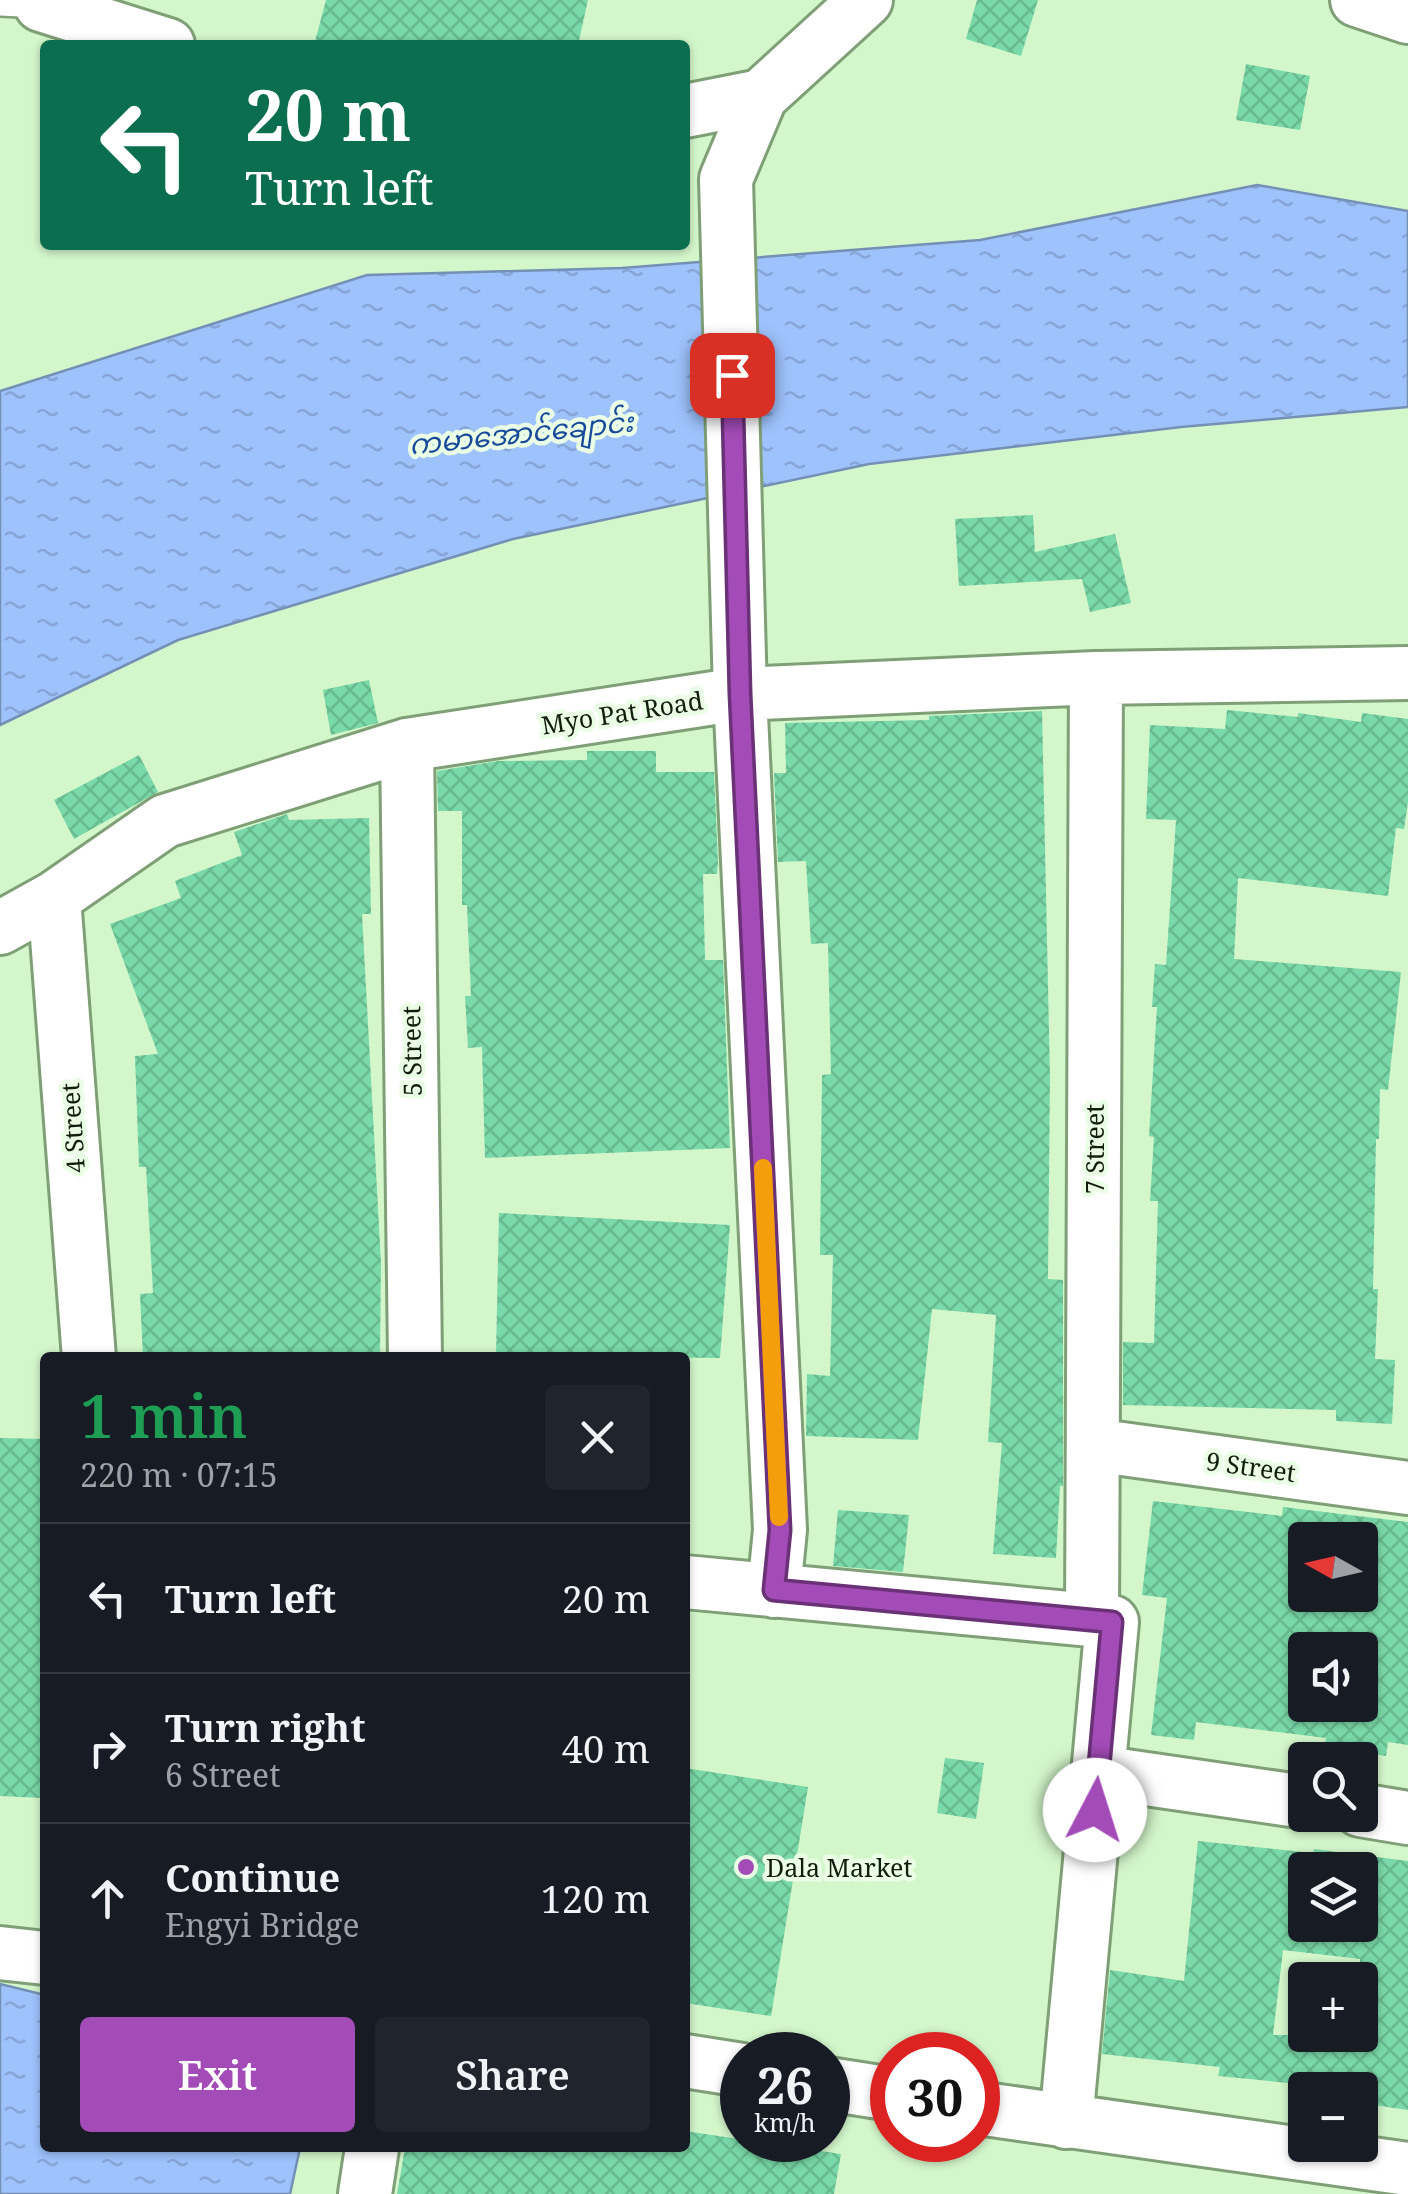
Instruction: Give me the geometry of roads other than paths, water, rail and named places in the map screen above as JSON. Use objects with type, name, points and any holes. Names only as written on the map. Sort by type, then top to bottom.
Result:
[{"type":"street","points":[[774,1590],[780,1530],[740,694],[726,179],[761,96],[866,0]]},
{"type":"street","points":[[1356,0],[1408,18]]},
{"type":"street","points":[[28,3],[151,40]]},
{"type":"street","points":[[690,110],[761,96]]},
{"type":"street","name":"Myo Pat Road","points":[[0,928],[54,898],[165,821],[407,745],[740,694],[1096,678],[1408,673]]},
{"type":"street","name":"7 Street","points":[[1092,1620],[1096,678]]},
{"type":"street","name":"5 Street","points":[[407,745],[415,1352]]},
{"type":"street","name":"4 Street","points":[[54,898],[89,1352]]},
{"type":"street","name":"9 Street","points":[[1093,1445],[1408,1488]]},
{"type":"street","points":[[690,1582],[1112,1622],[1066,2122]]},
{"type":"street","points":[[1098,1772],[1288,1800]]},
{"type":"street","points":[[1378,1813],[1408,1818]]},
{"type":"street","points":[[0,1953],[40,1957]]},
{"type":"street","points":[[690,2062],[720,2067]]},
{"type":"street","points":[[1000,2112],[1408,2169]]},
{"type":"street","points":[[365,2194],[371,2152]]},
{"type":"water","name":"ကမာအောင်ချောင်း","points":[[1257,185],[1408,211],[1408,407],[1181,427],[869,464],[513,539],[178,640],[0,725],[0,391],[367,275],[622,268],[980,240]]},
{"type":"water","points":[[0,1984],[40,1994],[40,2152],[299,2152],[290,2194],[0,2194]]},
{"type":"place","name":"Dala Market","points":[[746,1867]]}]
